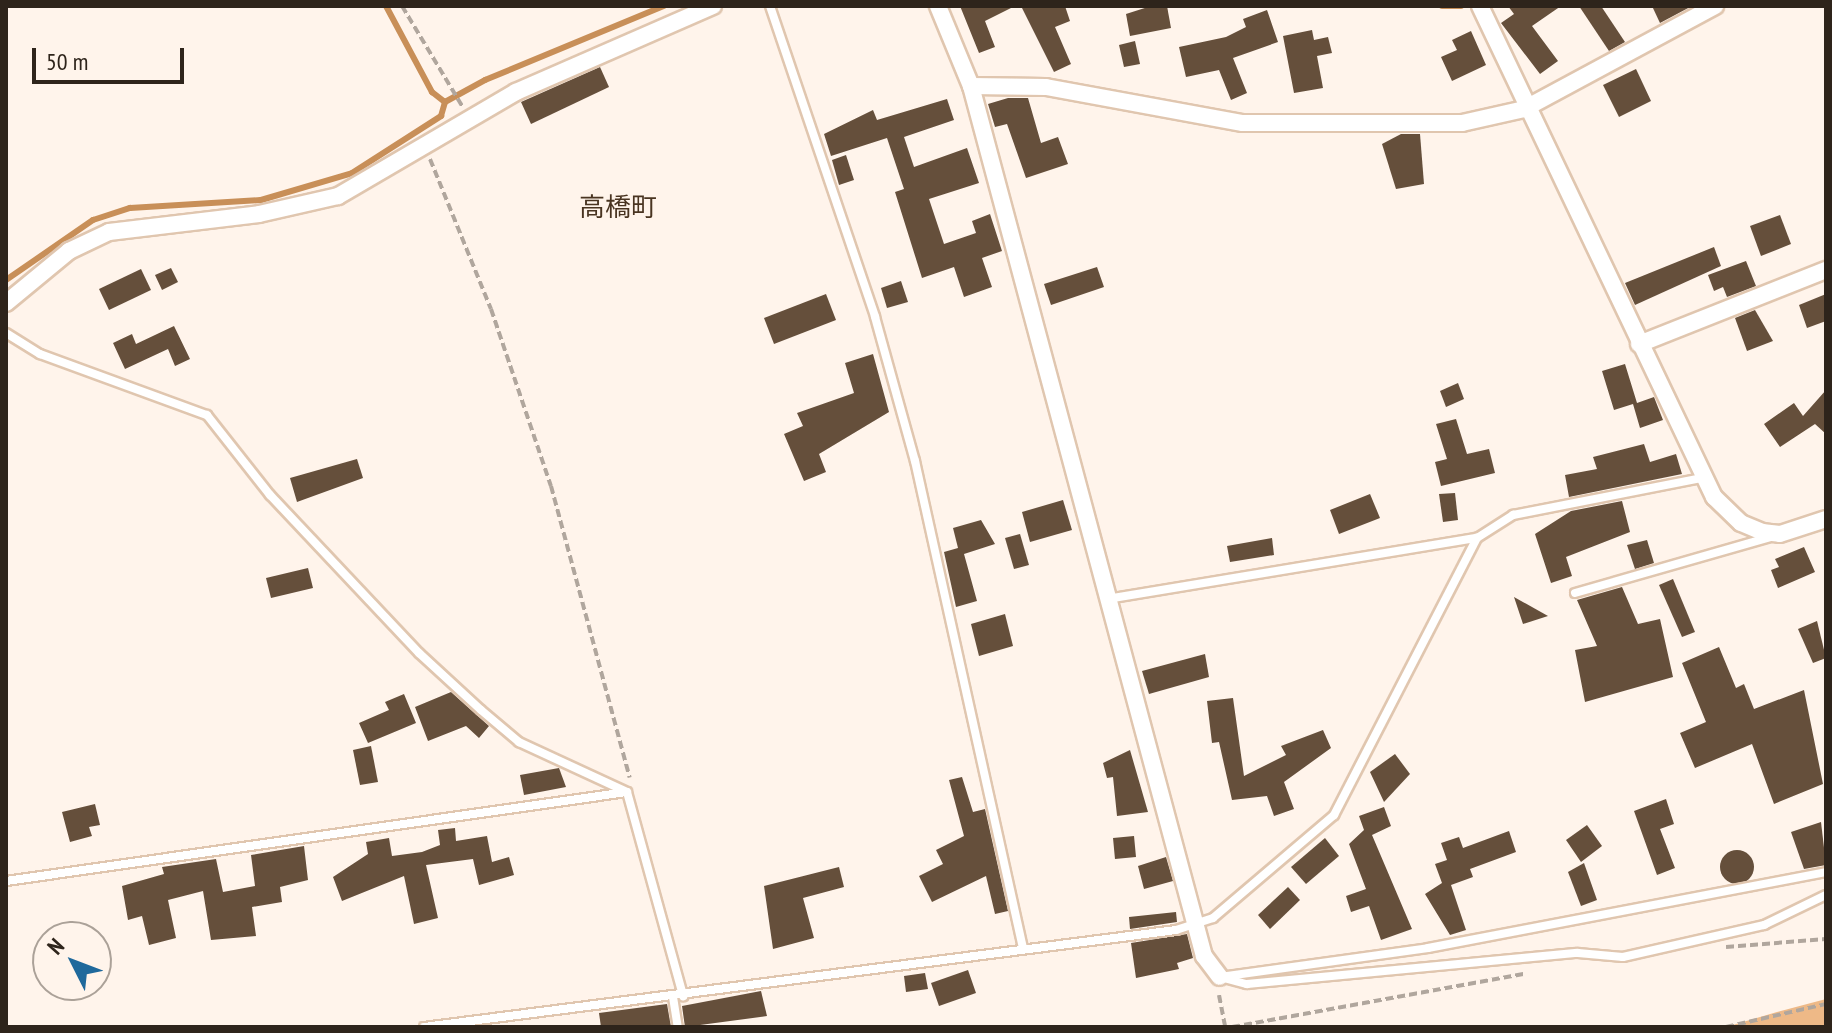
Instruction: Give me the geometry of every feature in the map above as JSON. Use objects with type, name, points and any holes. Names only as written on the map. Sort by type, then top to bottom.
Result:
[{"type":"street","points":[[6,303],[69,251],[109,232],[307,205],[338,196],[425,148],[470,118],[713,6]]},
{"type":"street","points":[[938,6],[971,86],[1204,956],[1219,983]]},
{"type":"street","points":[[971,86],[1046,87],[1170,114],[1273,124],[1462,123],[1524,109],[1715,6]]},
{"type":"street","points":[[1480,8],[1524,109],[1702,478],[1741,523],[1780,534],[1826,519]]},
{"type":"street","points":[[1639,344],[1826,270]]},
{"type":"lane","points":[[770,6],[871,303],[915,461],[1023,948]]},
{"type":"lane","points":[[6,333],[40,354],[207,415],[270,495],[419,653],[481,710],[519,742],[627,792]]},
{"type":"lane","points":[[1106,599],[1477,538],[1513,515],[1702,478]]},
{"type":"lane","points":[[1575,593],[1780,534]]},
{"type":"lane","points":[[424,1027],[678,996],[1196,924],[1243,897],[1334,815],[1477,538]]},
{"type":"lane","points":[[6,881],[627,792]]},
{"type":"lane","points":[[627,792],[678,996],[678,1027]]},
{"type":"lane","points":[[1219,983],[1428,948],[1826,872]]},
{"type":"lane","points":[[1219,983],[1247,984],[1578,953],[1623,957],[1764,925],[1826,895]]},
{"type":"path","points":[[402,6],[470,118]]},
{"type":"path","points":[[425,148],[491,309],[551,486],[596,636],[630,780],[627,792]]},
{"type":"path","points":[[1714,936],[1730,949],[1826,939]]},
{"type":"path","points":[[1232,1027],[1536,972]]},
{"type":"path","points":[[1219,983],[1225,1027]]},
{"type":"path","points":[[1726,1027],[1826,1004]]},
{"type":"shaded area","points":[[1826,999],[1826,1027],[1726,1027],[1777,1012]]},
{"type":"building","points":[[960,6],[1015,6],[985,21],[995,47],[979,53]]},
{"type":"building","points":[[1021,6],[1065,6],[1070,21],[1055,27],[1071,64],[1054,72]]},
{"type":"building","points":[[1151,6],[1167,6],[1171,28],[1130,36],[1126,14]]},
{"type":"building","points":[[1508,6],[1561,6],[1532,26],[1558,61],[1540,74],[1501,23],[1514,14]]},
{"type":"building","points":[[1579,6],[1601,6],[1625,42],[1609,51]]},
{"type":"building","points":[[1652,6],[1692,6],[1660,23]]},
{"type":"building","points":[[1267,10],[1278,42],[1233,58],[1247,93],[1231,100],[1219,70],[1186,77],[1179,47],[1226,37],[1246,27],[1243,19]]},
{"type":"building","points":[[1312,30],[1314,40],[1328,37],[1332,53],[1317,56],[1323,88],[1294,93],[1283,36]]},
{"type":"building","points":[[1471,31],[1486,65],[1452,81],[1441,57],[1457,50],[1452,40]]},
{"type":"building","points":[[1135,41],[1140,64],[1124,67],[1119,45]]},
{"type":"building","points":[[600,67],[609,87],[531,124],[521,102]]},
{"type":"building","points":[[1636,69],[1651,101],[1619,117],[1603,85]]},
{"type":"building","points":[[1008,98],[1028,98],[1041,143],[1058,137],[1068,164],[1026,178],[1007,124],[995,127],[988,104]]},
{"type":"building","points":[[947,99],[954,120],[904,137],[914,167],[967,148],[979,183],[929,199],[944,244],[976,233],[972,221],[990,214],[1002,251],[982,258],[992,287],[964,297],[954,267],[922,278],[895,192],[904,189],[887,138],[831,156],[824,134],[873,110],[877,120]]},
{"type":"building","points":[[1401,134],[1420,134],[1424,184],[1396,189],[1382,144]]},
{"type":"building","points":[[846,155],[854,180],[839,185],[832,160]]},
{"type":"building","points":[[1780,215],[1791,244],[1761,256],[1750,226]]},
{"type":"building","points":[[1714,247],[1721,266],[1635,305],[1625,283]]},
{"type":"building","points":[[1746,261],[1756,286],[1727,297],[1723,287],[1714,291],[1708,275]]},
{"type":"building","points":[[1097,267],[1104,287],[1051,305],[1044,284]]},
{"type":"building","points":[[171,268],[178,282],[162,290],[155,275]]},
{"type":"building","points":[[141,269],[151,290],[109,310],[99,289]]},
{"type":"building","points":[[901,281],[908,302],[887,308],[881,288]]},
{"type":"building","points":[[826,294],[836,320],[774,344],[764,318]]},
{"type":"building","points":[[1826,294],[1826,321],[1807,328],[1799,305]]},
{"type":"building","points":[[1755,310],[1773,341],[1747,351],[1735,318]]},
{"type":"building","points":[[174,326],[190,359],[175,366],[168,349],[125,369],[113,343],[132,334],[136,344]]},
{"type":"building","points":[[873,354],[889,412],[819,454],[826,472],[804,481],[784,434],[803,426],[797,413],[854,393],[845,363]]},
{"type":"building","points":[[1625,364],[1637,403],[1654,397],[1663,420],[1640,428],[1633,404],[1614,410],[1602,371]]},
{"type":"building","points":[[1458,383],[1464,399],[1446,407],[1440,391]]},
{"type":"building","points":[[1826,390],[1826,434],[1815,424],[1780,447],[1764,424],[1794,403],[1803,416]]},
{"type":"building","points":[[1456,419],[1467,454],[1489,449],[1495,473],[1441,486],[1435,462],[1447,459],[1436,424]]},
{"type":"building","points":[[1644,444],[1650,462],[1676,454],[1682,474],[1569,497],[1565,475],[1597,469],[1593,457]]},
{"type":"building","points":[[357,459],[363,478],[297,502],[290,478]]},
{"type":"building","points":[[1455,493],[1458,520],[1443,522],[1439,494]]},
{"type":"building","points":[[1370,494],[1380,518],[1339,534],[1330,510]]},
{"type":"building","points":[[1063,500],[1072,530],[1030,542],[1022,512]]},
{"type":"building","points":[[1622,501],[1630,532],[1566,557],[1572,576],[1551,583],[1535,534],[1571,511]]},
{"type":"building","points":[[981,520],[995,544],[964,554],[977,601],[956,607],[944,552],[958,548],[953,528]]},
{"type":"building","points":[[1020,534],[1029,565],[1014,569],[1005,538]]},
{"type":"building","points":[[1272,538],[1274,555],[1230,562],[1227,546]]},
{"type":"building","points":[[1647,540],[1654,563],[1635,569],[1627,545]]},
{"type":"building","points":[[1804,547],[1815,572],[1778,588],[1771,570],[1779,567],[1775,559]]},
{"type":"building","points":[[308,568],[313,588],[271,598],[266,578]]},
{"type":"building","points":[[1673,579],[1695,632],[1682,637],[1659,585]]},
{"type":"building","points":[[1622,587],[1638,624],[1660,619],[1673,677],[1585,702],[1575,650],[1597,646],[1577,600]]},
{"type":"building","points":[[1514,597],[1548,616],[1523,624]]},
{"type":"building","points":[[1005,614],[1013,646],[979,656],[971,624]]},
{"type":"building","points":[[1817,621],[1826,658],[1813,663],[1798,629]]},
{"type":"building","points":[[1719,647],[1736,688],[1744,684],[1754,709],[1804,690],[1823,784],[1774,804],[1752,744],[1695,768],[1680,733],[1706,722],[1682,663]]},
{"type":"building","points":[[1205,654],[1209,677],[1149,694],[1142,671]]},
{"type":"building","points":[[451,692],[489,726],[479,738],[466,726],[428,741],[415,707]]},
{"type":"building","points":[[404,694],[416,723],[368,743],[359,723],[389,710],[385,702]]},
{"type":"building","points":[[1233,698],[1244,776],[1286,755],[1281,746],[1323,730],[1331,748],[1284,782],[1294,809],[1274,816],[1267,796],[1232,800],[1219,742],[1212,743],[1207,701]]},
{"type":"building","points":[[371,746],[378,782],[360,785],[353,750]]},
{"type":"building","points":[[1130,750],[1148,812],[1117,816],[1113,777],[1107,778],[1103,763]]},
{"type":"building","points":[[1395,754],[1410,774],[1384,802],[1370,772]]},
{"type":"building","points":[[559,768],[566,787],[524,795],[520,775]]},
{"type":"building","points":[[962,777],[973,812],[985,809],[1008,911],[995,914],[986,876],[932,902],[919,876],[943,864],[936,850],[964,836],[949,780]]},
{"type":"building","points":[[1666,799],[1674,824],[1660,829],[1675,868],[1657,875],[1634,811]]},
{"type":"building","points":[[95,804],[100,825],[89,827],[92,836],[70,842],[62,812]]},
{"type":"building","points":[[1384,807],[1391,826],[1372,835],[1412,929],[1381,940],[1369,906],[1351,912],[1346,896],[1366,889],[1349,844],[1364,830],[1359,816]]},
{"type":"building","points":[[1821,822],[1826,865],[1804,869],[1791,832]]},
{"type":"building","points":[[1587,825],[1602,846],[1581,862],[1566,840]]},
{"type":"building","points":[[455,828],[456,841],[487,836],[492,862],[509,857],[514,875],[479,885],[473,859],[426,865],[438,918],[414,924],[404,876],[342,901],[333,877],[368,854],[366,842],[389,838],[392,856],[422,852],[440,845],[438,830]]},
{"type":"building","points":[[1509,831],[1516,852],[1470,869],[1473,877],[1451,885],[1466,930],[1450,935],[1425,894],[1442,883],[1435,864],[1447,860],[1441,843],[1459,837],[1463,848]]},
{"type":"building","points":[[1134,836],[1136,857],[1115,859],[1113,838]]},
{"type":"building","points":[[1325,838],[1339,856],[1306,884],[1291,867]]},
{"type":"building","points":[[304,846],[308,880],[280,887],[282,902],[252,907],[256,936],[211,940],[203,891],[168,900],[176,938],[149,945],[142,916],[128,920],[122,886],[164,874],[162,867],[216,859],[223,892],[255,886],[251,855]]},
{"type":"building","points":[[1737,850],[1749,855],[1754,867],[1749,879],[1737,884],[1725,879],[1720,867],[1725,855]]},
{"type":"building","points":[[1166,857],[1173,881],[1144,889],[1138,866]]},
{"type":"building","points":[[1584,863],[1597,900],[1581,906],[1568,872]]},
{"type":"building","points":[[839,867],[844,887],[803,898],[814,938],[773,949],[764,886]]},
{"type":"building","points":[[1288,887],[1300,900],[1270,929],[1258,915]]},
{"type":"building","points":[[1176,912],[1177,922],[1130,929],[1129,917]]},
{"type":"building","points":[[1187,934],[1193,958],[1177,963],[1179,969],[1136,978],[1131,943]]},
{"type":"building","points":[[968,970],[976,993],[939,1006],[931,983]]},
{"type":"building","points":[[925,973],[928,989],[906,992],[904,976]]},
{"type":"building","points":[[761,991],[767,1016],[685,1027],[682,1006]]},
{"type":"building","points":[[667,1004],[671,1027],[601,1027],[599,1013]]},
{"type":"waterway","points":[[386,6],[432,92],[445,102]]},
{"type":"waterway","points":[[6,280],[93,220],[130,208],[261,200],[352,173],[441,116],[445,102],[485,80],[664,6]]},
{"type":"waterway","points":[[1442,6],[1461,6]]},
{"type":"district","name":"高橋町","points":[[618,207]]}]
